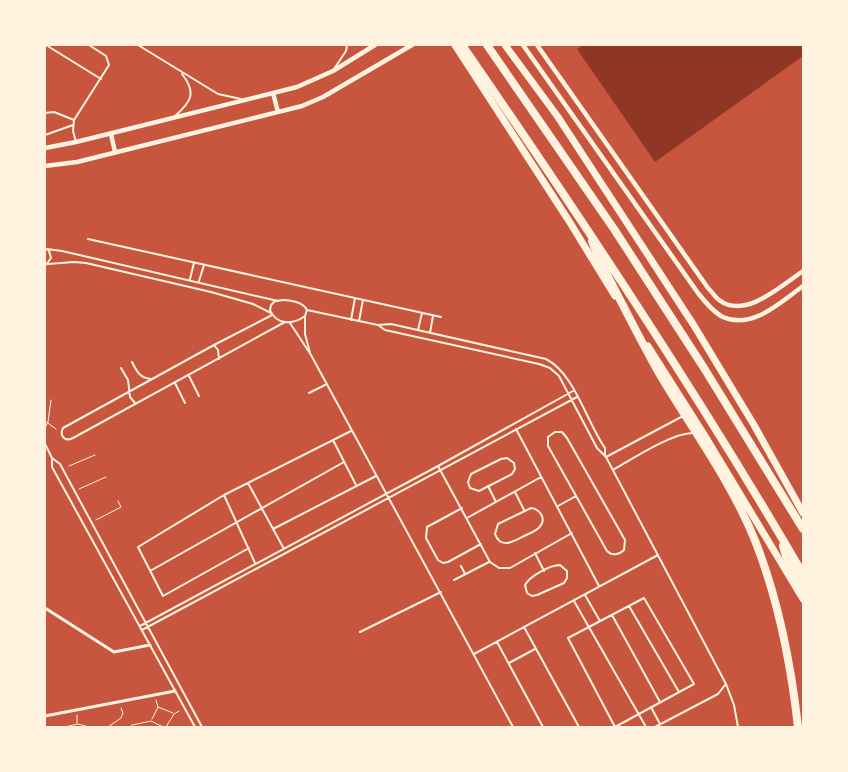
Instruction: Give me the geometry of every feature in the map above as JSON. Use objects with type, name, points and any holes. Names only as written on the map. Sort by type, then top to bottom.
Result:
[{"type":"highway","points":[[462,45],[587,228],[698,400],[803,574]]},
{"type":"highway","points":[[487,45],[614,228],[801,519],[803,529]]},
{"type":"highway","points":[[587,228],[599,259],[654,363],[734,496],[756,543],[774,598],[789,657],[798,727]]},
{"type":"highway","points":[[783,540],[786,556],[803,590]]},
{"type":"main road","points":[[455,45],[705,436],[803,599]]},
{"type":"main road","points":[[505,45],[558,117],[693,324],[754,425],[801,519]]},
{"type":"street","points":[[45,148],[111,134],[297,87],[332,71],[375,45]]},
{"type":"street","points":[[45,166],[77,162],[302,106],[322,97],[412,45]]},
{"type":"street","points":[[523,45],[709,307],[722,317],[736,322],[749,320],[766,312],[803,286]]},
{"type":"street","points":[[536,45],[708,288],[720,300],[729,305],[744,306],[761,300],[803,271]]},
{"type":"street","points":[[273,93],[278,112]]},
{"type":"street","points":[[111,134],[115,152]]},
{"type":"street","points":[[45,608],[114,652],[150,645]]},
{"type":"street","points":[[45,716],[175,691]]},
{"type":"lane","points":[[46,45],[101,79]]},
{"type":"lane","points":[[76,142],[74,120],[108,68],[108,59],[90,45]]},
{"type":"lane","points":[[138,45],[218,94],[247,100]]},
{"type":"lane","points":[[332,71],[346,52],[347,45]]},
{"type":"lane","points":[[172,118],[190,100],[190,88],[180,72]]},
{"type":"lane","points":[[45,113],[54,112],[74,120]]},
{"type":"lane","points":[[45,135],[73,124]]},
{"type":"lane","points":[[88,239],[441,317]]},
{"type":"lane","points":[[46,248],[50,254],[46,265],[74,262],[86,263],[211,292],[252,304],[290,323],[305,316]]},
{"type":"lane","points":[[46,248],[199,281],[278,301],[296,302],[307,310],[351,320],[418,330],[546,359],[561,370],[605,448],[606,456],[613,470],[726,684],[734,704],[738,727]]},
{"type":"lane","points":[[190,279],[194,263]]},
{"type":"lane","points":[[199,281],[204,265]]},
{"type":"lane","points":[[351,320],[355,298]]},
{"type":"lane","points":[[359,321],[363,300]]},
{"type":"lane","points":[[271,314],[271,305],[278,301]]},
{"type":"lane","points":[[307,310],[305,334],[311,355]]},
{"type":"lane","points":[[418,330],[422,313]]},
{"type":"lane","points":[[271,314],[62,428],[62,436],[65,440],[69,440],[285,322]]},
{"type":"lane","points":[[430,333],[433,316]]},
{"type":"lane","points":[[290,323],[311,355],[513,727]]},
{"type":"lane","points":[[378,325],[388,331],[545,366],[559,376],[597,448],[606,456]]},
{"type":"lane","points":[[214,345],[218,350],[219,359]]},
{"type":"lane","points":[[132,362],[138,374],[144,378],[151,379]]},
{"type":"lane","points":[[121,368],[128,380],[131,400],[136,404]]},
{"type":"lane","points":[[189,376],[199,396]]},
{"type":"lane","points":[[175,383],[185,403]]},
{"type":"lane","points":[[309,393],[326,385]]},
{"type":"lane","points":[[140,626],[438,466],[574,390]]},
{"type":"lane","points":[[142,630],[577,397]]},
{"type":"lane","points":[[606,456],[689,412]]},
{"type":"lane","points":[[516,429],[599,587]]},
{"type":"lane","points":[[249,548],[162,596],[138,547],[224,495],[351,430]]},
{"type":"lane","points":[[555,432],[562,432],[567,438],[625,540],[625,547],[622,552],[612,554],[607,551],[576,496],[548,446],[548,437],[555,432]]},
{"type":"lane","points":[[613,470],[678,436],[689,433],[705,436]]},
{"type":"lane","points":[[333,440],[357,486]]},
{"type":"lane","points":[[45,444],[52,458],[63,469],[202,727]]},
{"type":"lane","points":[[52,458],[52,467],[194,727]]},
{"type":"lane","points":[[501,458],[507,458],[512,461],[515,466],[512,474],[488,486],[479,490],[473,490],[468,485],[469,477],[473,472],[501,458]]},
{"type":"lane","points":[[150,572],[344,462]]},
{"type":"lane","points":[[438,466],[490,562],[499,568],[510,568],[572,533]]},
{"type":"lane","points":[[273,529],[376,476]]},
{"type":"lane","points":[[467,518],[542,477]]},
{"type":"lane","points":[[248,483],[284,549]]},
{"type":"lane","points":[[488,486],[496,502]]},
{"type":"lane","points":[[514,492],[524,510]]},
{"type":"lane","points":[[224,495],[256,564]]},
{"type":"lane","points":[[558,506],[576,496]]},
{"type":"lane","points":[[462,508],[428,525],[425,535],[430,546],[438,560],[446,563],[481,544]]},
{"type":"lane","points":[[531,508],[540,512],[543,520],[540,526],[511,543],[504,544],[498,540],[495,534],[498,524],[524,510],[531,508]]},
{"type":"lane","points":[[534,553],[544,571]]},
{"type":"lane","points":[[474,654],[658,555]]},
{"type":"lane","points":[[454,580],[490,562]]},
{"type":"lane","points":[[560,565],[567,572],[567,578],[564,583],[537,596],[529,594],[525,588],[526,582],[544,571],[560,565]]},
{"type":"lane","points":[[461,566],[465,574]]},
{"type":"lane","points":[[360,632],[440,592]]},
{"type":"lane","points":[[585,594],[600,621]]},
{"type":"lane","points":[[644,598],[694,684],[615,727],[568,638],[600,621],[644,598]]},
{"type":"lane","points":[[574,600],[646,727]]},
{"type":"lane","points":[[629,606],[679,692]]},
{"type":"lane","points":[[612,615],[660,702]]},
{"type":"lane","points":[[524,627],[579,727]]},
{"type":"lane","points":[[497,642],[543,727]]},
{"type":"lane","points":[[509,663],[535,648]]},
{"type":"lane","points":[[655,727],[718,694],[726,684]]},
{"type":"lane","points":[[651,707],[660,724]]},
{"type":"path","points":[[45,428],[51,400]]},
{"type":"path","points":[[46,422],[61,432]]},
{"type":"path","points":[[63,469],[96,454]]},
{"type":"path","points":[[75,492],[106,477]]},
{"type":"path","points":[[91,522],[121,507],[118,501]]},
{"type":"path","points":[[108,727],[121,718],[123,713],[118,702]]},
{"type":"path","points":[[151,720],[158,707],[174,714]]},
{"type":"path","points":[[130,727],[151,720],[165,727],[174,714],[185,709]]},
{"type":"path","points":[[65,727],[78,724],[89,727]]},
{"type":"shaded area","points":[[583,45],[803,45],[803,56],[655,162],[577,49]]}]
